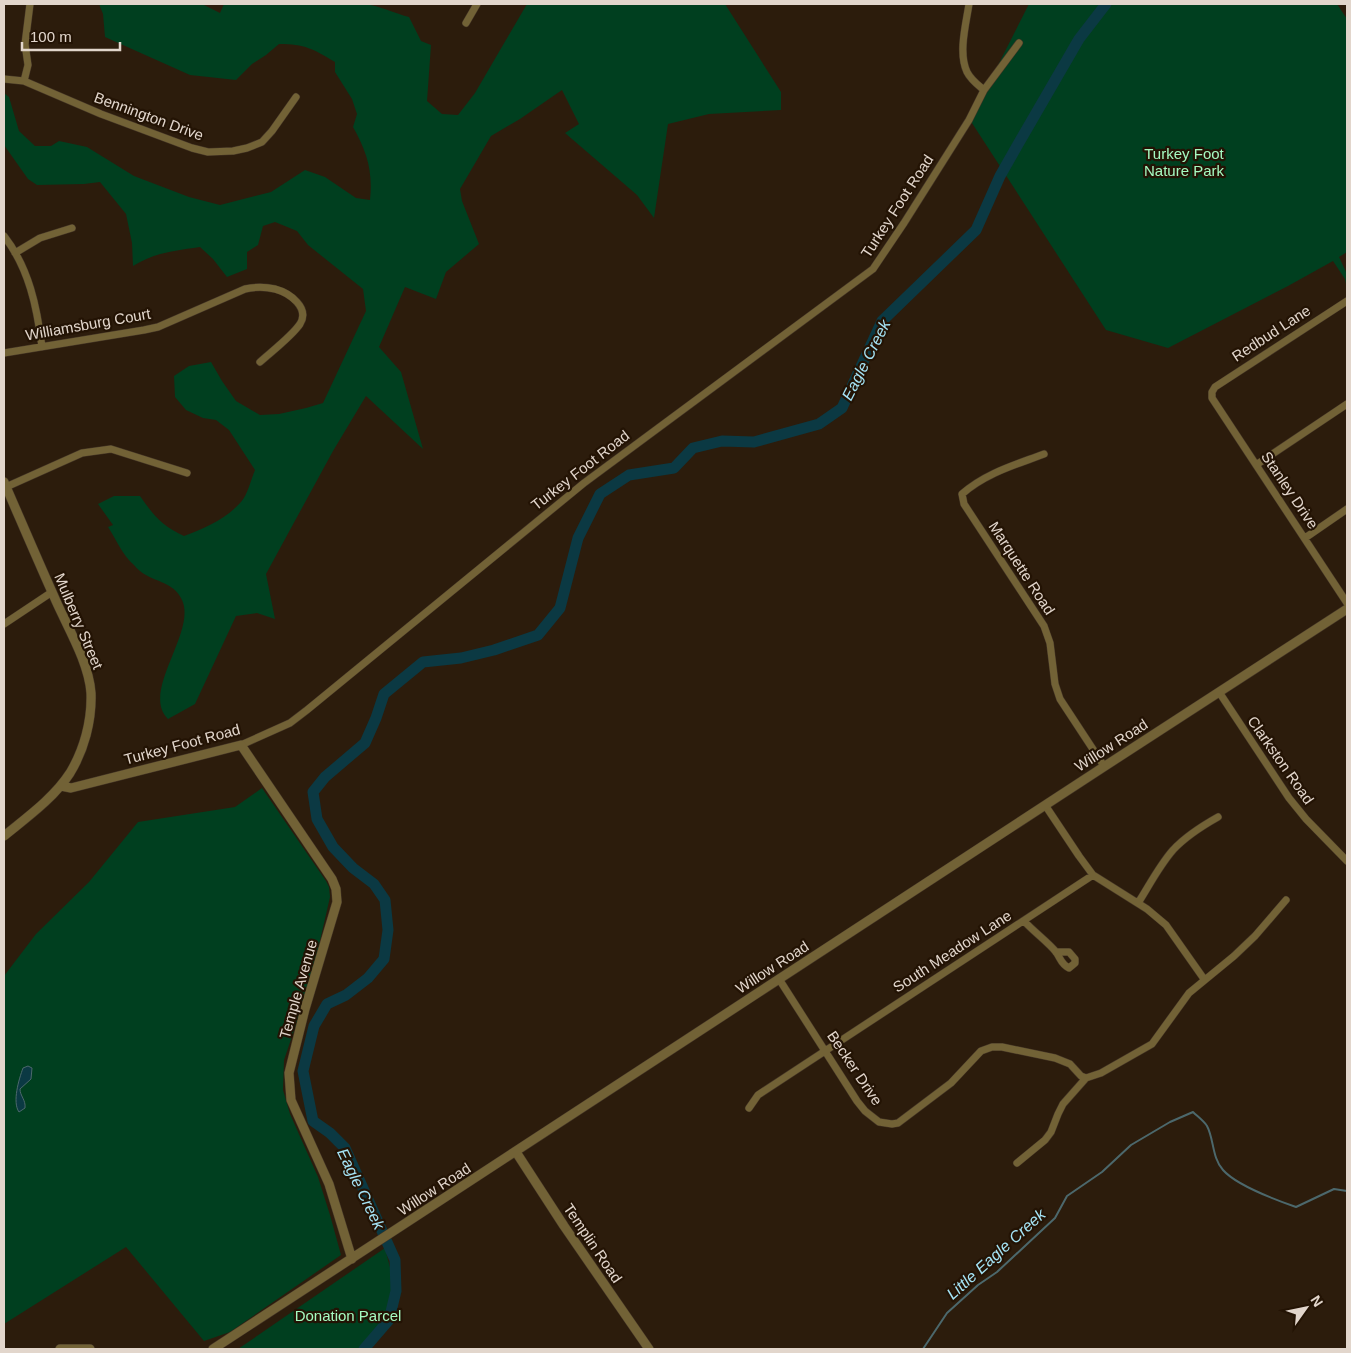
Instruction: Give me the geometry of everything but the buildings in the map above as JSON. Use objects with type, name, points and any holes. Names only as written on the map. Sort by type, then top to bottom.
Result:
[{"type":"street","points":[[24,81],[27,73],[25,44],[30,4]]},
{"type":"street","points":[[466,23],[477,4]]},
{"type":"street","points":[[969,4],[964,51],[965,61],[968,72],[974,82],[984,90]]},
{"type":"street","name":"Turkey Foot Road","points":[[60,786],[71,788],[241,745],[290,723],[307,710],[584,483],[873,269],[969,120],[984,90],[1019,43]]},
{"type":"street","name":"Bennington Drive","points":[[4,79],[24,81],[100,114],[192,148],[208,152],[233,151],[262,142],[296,96]]},
{"type":"street","points":[[15,253],[40,238],[72,228]]},
{"type":"street","points":[[4,236],[26,275],[32,293],[42,346]]},
{"type":"street","name":"Williamsburg Court","points":[[4,353],[158,327],[244,289],[275,289],[290,295],[301,307],[303,316],[299,325],[260,362]]},
{"type":"street","name":"Redbud Lane","points":[[1212,392],[1216,386],[1347,301]]},
{"type":"street","name":"Stanley Drive","points":[[1212,392],[1212,398],[1347,603]]},
{"type":"street","points":[[1256,465],[1347,404]]},
{"type":"street","points":[[5,484],[82,453],[111,449],[187,472]]},
{"type":"street","name":"Marquette Road","points":[[1044,454],[988,476],[976,482],[962,494],[964,504],[1044,626],[1050,643],[1055,684],[1060,699],[1104,766]]},
{"type":"street","name":"Mulberry Street","points":[[4,836],[60,786],[70,773],[82,747],[89,720],[91,691],[82,658],[5,484]]},
{"type":"street","points":[[1305,538],[1347,509]]},
{"type":"street","points":[[4,624],[52,592]]},
{"type":"street","name":"Willow Road","points":[[214,1349],[1347,609]]},
{"type":"street","name":"Clarkston Road","points":[[1219,692],[1289,798],[1306,819],[1347,861]]},
{"type":"street","name":"Temple Avenue","points":[[241,745],[332,879],[336,889],[337,902],[290,1072],[290,1100],[329,1184],[352,1259]]},
{"type":"street","points":[[1046,806],[1093,875],[1138,904],[1166,925],[1204,979]]},
{"type":"street","points":[[1138,904],[1161,866],[1174,850],[1205,824],[1218,816]]},
{"type":"street","name":"South Meadow Lane","points":[[749,1108],[758,1095],[1093,875]]},
{"type":"street","points":[[1017,1163],[1046,1140],[1052,1132],[1063,1104],[1083,1077],[1101,1072],[1152,1044],[1189,992],[1234,956],[1255,936],[1286,900]]},
{"type":"street","points":[[1024,921],[1056,952]]},
{"type":"street","name":"Becker Drive","points":[[779,979],[857,1100],[879,1122],[892,1124],[903,1119],[950,1082],[981,1051],[992,1047],[1002,1047],[1055,1058],[1070,1064],[1083,1077]]},
{"type":"street","name":"Templin Road","points":[[516,1152],[569,1234],[649,1349]]},
{"type":"street","points":[[60,1349],[90,1349]]},
{"type":"green space","points":[[99,4],[202,4],[220,13],[224,4],[365,4],[382,8],[409,17],[421,41],[431,45],[427,101],[442,114],[458,115],[475,93],[527,4],[725,4],[781,92],[781,110],[709,114],[668,124],[654,218],[637,195],[565,133],[579,124],[562,90],[520,119],[491,136],[460,189],[462,201],[479,244],[446,272],[436,299],[405,287],[379,347],[401,372],[423,449],[366,396],[333,451],[266,574],[275,619],[257,613],[236,616],[195,704],[168,719],[161,707],[160,694],[182,628],[185,613],[182,600],[171,587],[143,573],[130,561],[108,527],[113,525],[98,504],[114,496],[140,496],[159,520],[184,536],[207,526],[229,513],[243,499],[255,470],[229,430],[216,420],[203,418],[186,410],[175,397],[174,376],[189,366],[211,362],[236,401],[260,415],[279,414],[323,403],[366,311],[363,289],[308,245],[297,231],[275,222],[263,226],[258,245],[247,252],[247,269],[227,277],[213,259],[200,247],[157,255],[133,266],[132,243],[126,214],[100,182],[37,185],[28,179],[4,145],[4,93],[9,97],[19,131],[35,146],[51,146],[59,141],[87,147],[134,176],[189,197],[220,205],[271,192],[305,170],[325,177],[356,198],[370,200],[371,180],[365,153],[353,127],[357,114],[352,99],[335,72],[335,62],[308,48],[279,44],[252,64],[236,80],[190,75],[105,37],[103,14]]},
{"type":"green space","name":"Turkey Foot Nature Park","points":[[1029,4],[1337,4],[1347,19],[1347,252],[1339,257],[1347,274],[1347,289],[1345,279],[1333,261],[1168,348],[1106,330],[970,120]]},
{"type":"green space","points":[[262,788],[329,887],[330,897],[311,980],[284,1060],[283,1090],[290,1114],[318,1177],[341,1255],[230,1332],[204,1341],[126,1247],[4,1324],[4,976],[36,934],[89,882],[138,822],[235,807]]},
{"type":"green space","name":"Donation Parcel","points":[[385,1248],[396,1291],[389,1320],[364,1349],[238,1349]]},
{"type":"water","points":[[28,1066],[32,1068],[31,1079],[20,1089],[25,1108],[19,1112],[16,1102],[17,1090],[23,1068]]},
{"type":"waterway","name":"Eagle Creek","points":[[364,1349],[389,1320],[396,1291],[395,1260],[345,1148],[330,1133],[313,1121],[303,1071],[314,1026],[327,1004],[346,995],[368,978],[384,959],[388,930],[385,900],[374,884],[353,868],[333,847],[317,819],[313,792],[325,777],[365,743],[384,694],[423,662],[461,658],[494,650],[538,635],[560,608],[578,538],[600,494],[629,475],[674,468],[693,448],[722,441],[754,442],[819,424],[842,408],[882,321],[976,230],[1000,176],[1017,146],[1079,39],[1106,4]]},
{"type":"waterway","name":"Little Eagle Creek","points":[[923,1349],[947,1313],[978,1285],[997,1272],[1055,1218],[1067,1196],[1102,1172],[1131,1145],[1170,1122],[1193,1112],[1207,1126],[1219,1165],[1229,1176],[1247,1187],[1296,1207],[1334,1189],[1347,1191]]}]
